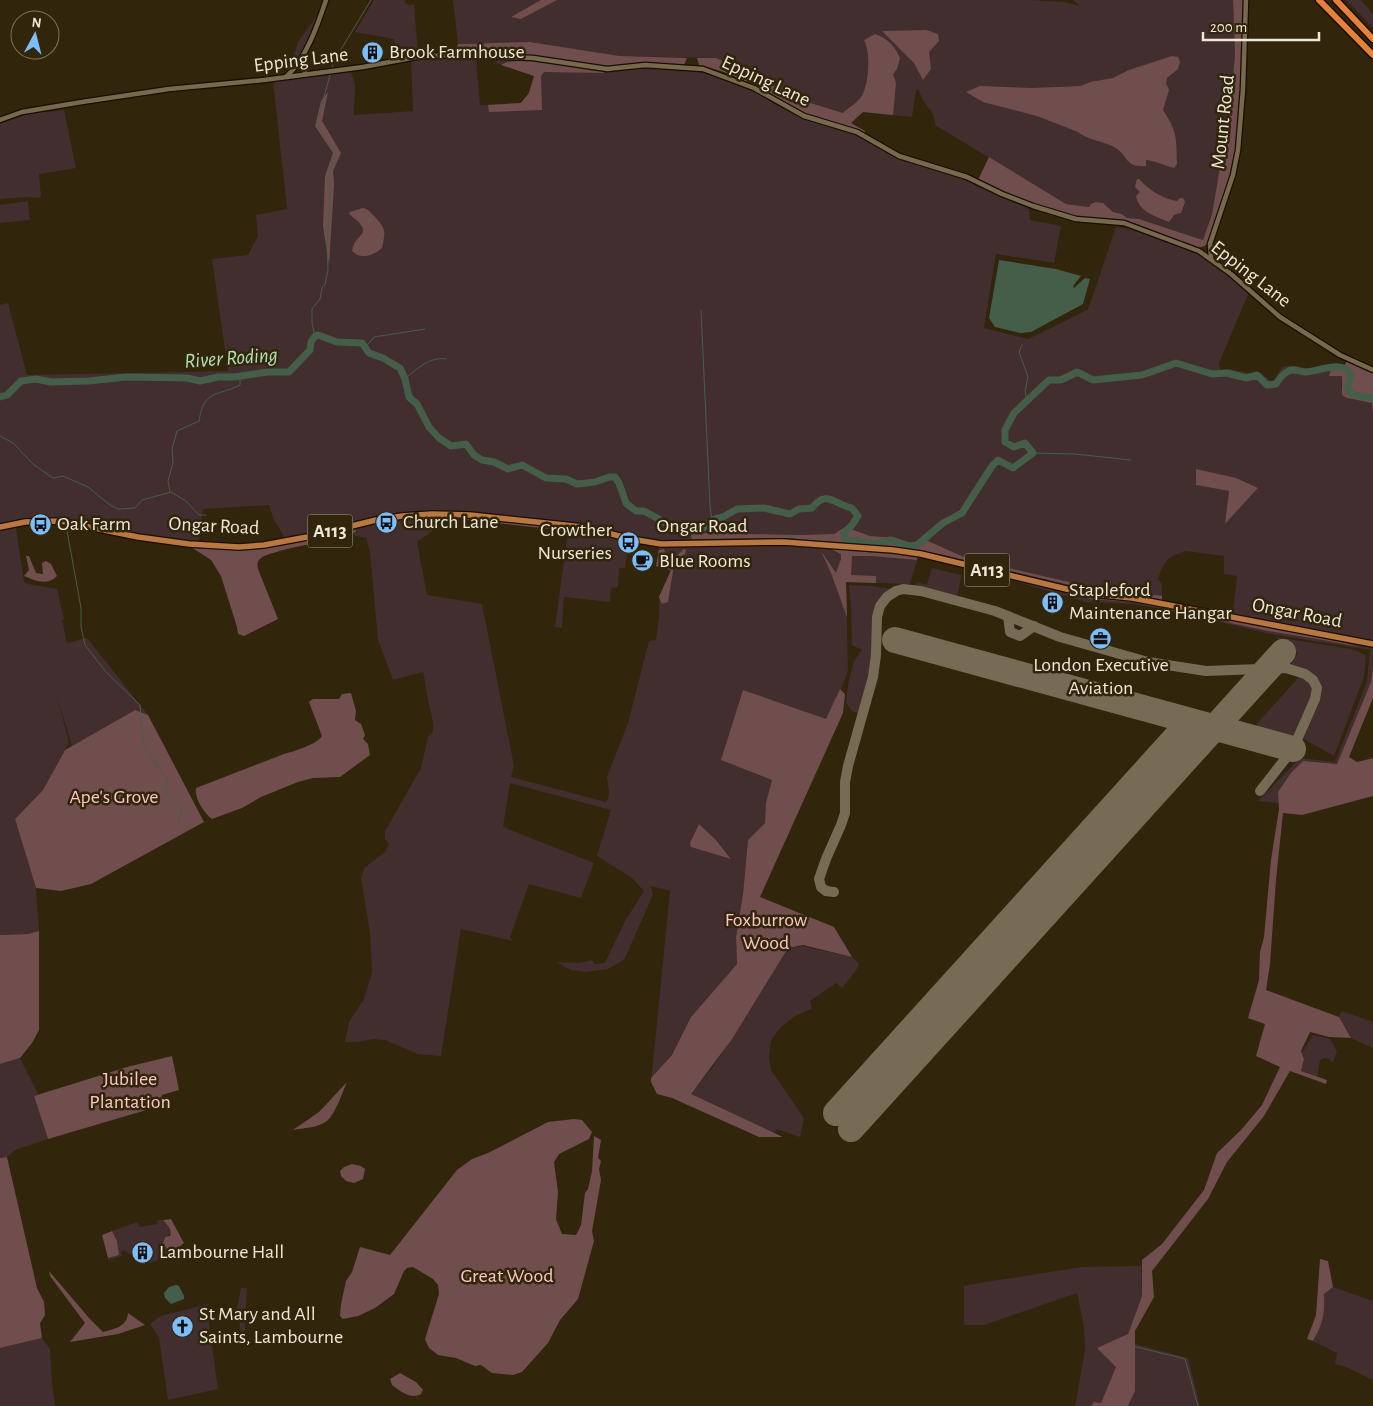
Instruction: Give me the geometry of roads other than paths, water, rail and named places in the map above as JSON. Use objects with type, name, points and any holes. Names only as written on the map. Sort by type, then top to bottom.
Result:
[{"type":"highway","points":[[1319,0],[1373,55]]},
{"type":"highway","points":[[1336,0],[1373,39]]},
{"type":"main road","name":"Ongar Road","points":[[0,527],[25,522],[60,520],[189,544],[239,547],[264,545],[307,537],[376,520],[432,514],[470,515],[584,527],[631,539],[661,544],[784,542],[893,550],[921,554],[1084,593],[1132,598],[1373,644]]},
{"type":"street","points":[[286,76],[300,61],[320,19],[326,0]]},
{"type":"street","name":"Mount Road","points":[[1210,258],[1210,244],[1234,175],[1238,150],[1243,89],[1246,0]]},
{"type":"street","name":"Epping Lane","points":[[0,120],[22,112],[82,102],[169,89],[249,82],[342,70],[422,56],[458,55],[533,58],[603,68],[644,65],[703,69],[747,84],[804,116],[857,132],[899,156],[967,176],[1028,204],[1076,219],[1124,223],[1199,251],[1210,258],[1280,317],[1340,355],[1373,370]]},
{"type":"street","points":[[300,61],[306,74]]},
{"type":"street","points":[[1199,251],[1210,244]]},
{"type":"waterway","points":[[315,336],[312,323],[312,309],[320,299],[328,270],[329,175],[335,154],[317,125],[318,118],[334,61],[371,0]]},
{"type":"waterway","points":[[701,310],[712,520]]},
{"type":"waterway","points":[[365,348],[374,337],[425,329]]},
{"type":"waterway","name":"River Roding","points":[[0,397],[7,395],[21,381],[36,379],[51,382],[89,381],[126,377],[187,378],[200,381],[218,377],[289,372],[310,350],[311,342],[318,335],[337,342],[362,343],[369,353],[383,358],[400,368],[405,379],[409,397],[417,404],[429,427],[439,438],[451,446],[466,444],[474,455],[482,460],[494,462],[508,469],[522,465],[546,478],[566,479],[577,484],[615,477],[626,503],[636,511],[644,511],[671,526],[696,532],[712,520],[723,517],[737,509],[764,508],[790,514],[799,509],[812,508],[817,502],[827,499],[852,508],[858,516],[843,534],[845,539],[875,544],[891,540],[910,546],[917,545],[943,523],[962,513],[992,466],[998,460],[1013,468],[1033,453],[1025,443],[1014,447],[1005,442],[1005,430],[1014,413],[1049,380],[1061,380],[1077,372],[1093,380],[1142,375],[1176,363],[1212,374],[1227,373],[1246,378],[1257,375],[1267,385],[1276,384],[1284,374],[1292,370],[1306,372],[1329,367],[1341,367],[1351,374],[1348,386],[1350,393],[1357,396],[1372,397],[1373,399]]},
{"type":"waterway","points":[[1022,345],[1019,352],[1028,377],[1025,391],[1027,401]]},
{"type":"waterway","points":[[405,379],[429,361],[446,359]]},
{"type":"waterway","points":[[170,492],[168,481],[173,463],[172,449],[177,431],[199,421],[201,411],[208,399],[240,385],[240,376]]},
{"type":"waterway","points":[[0,436],[13,443],[33,464],[53,478],[63,476],[88,487],[110,505],[118,509],[135,508],[142,500],[171,492],[186,501],[199,515],[206,515]]},
{"type":"waterway","points":[[1033,453],[1075,454],[1131,460]]},
{"type":"waterway","points":[[66,525],[81,608],[81,627],[85,645],[106,672],[140,705],[143,745],[167,779],[166,794],[182,808],[178,824]]},
{"type":"waterway","points":[[1133,1346],[1185,1359],[1198,1406]]},
{"type":"place","name":"Brook Farmhouse","points":[[373,52]]},
{"type":"place","name":"Church Lane","points":[[387,522]]},
{"type":"place","name":"Oak Farm","points":[[41,524]]},
{"type":"place","name":"Crowther Nurseries","points":[[628,542]]},
{"type":"place","name":"Blue Rooms","points":[[643,561]]},
{"type":"place","name":"Stapleford Maintenance Hangar","points":[[1053,602]]},
{"type":"place","name":"London Executive Aviation","points":[[1101,639]]},
{"type":"place","name":"Lambourne Hall","points":[[143,1252]]},
{"type":"place","name":"St Mary and All Saints, Lambourne","points":[[183,1326]]},
{"type":"park label","name":"Ape's Grove","points":[[114,797]]},
{"type":"park label","name":"Foxburrow Wood","points":[[766,932]]},
{"type":"park label","name":"Jubilee Plantation","points":[[130,1090]]},
{"type":"park label","name":"Great Wood","points":[[507,1276]]}]
